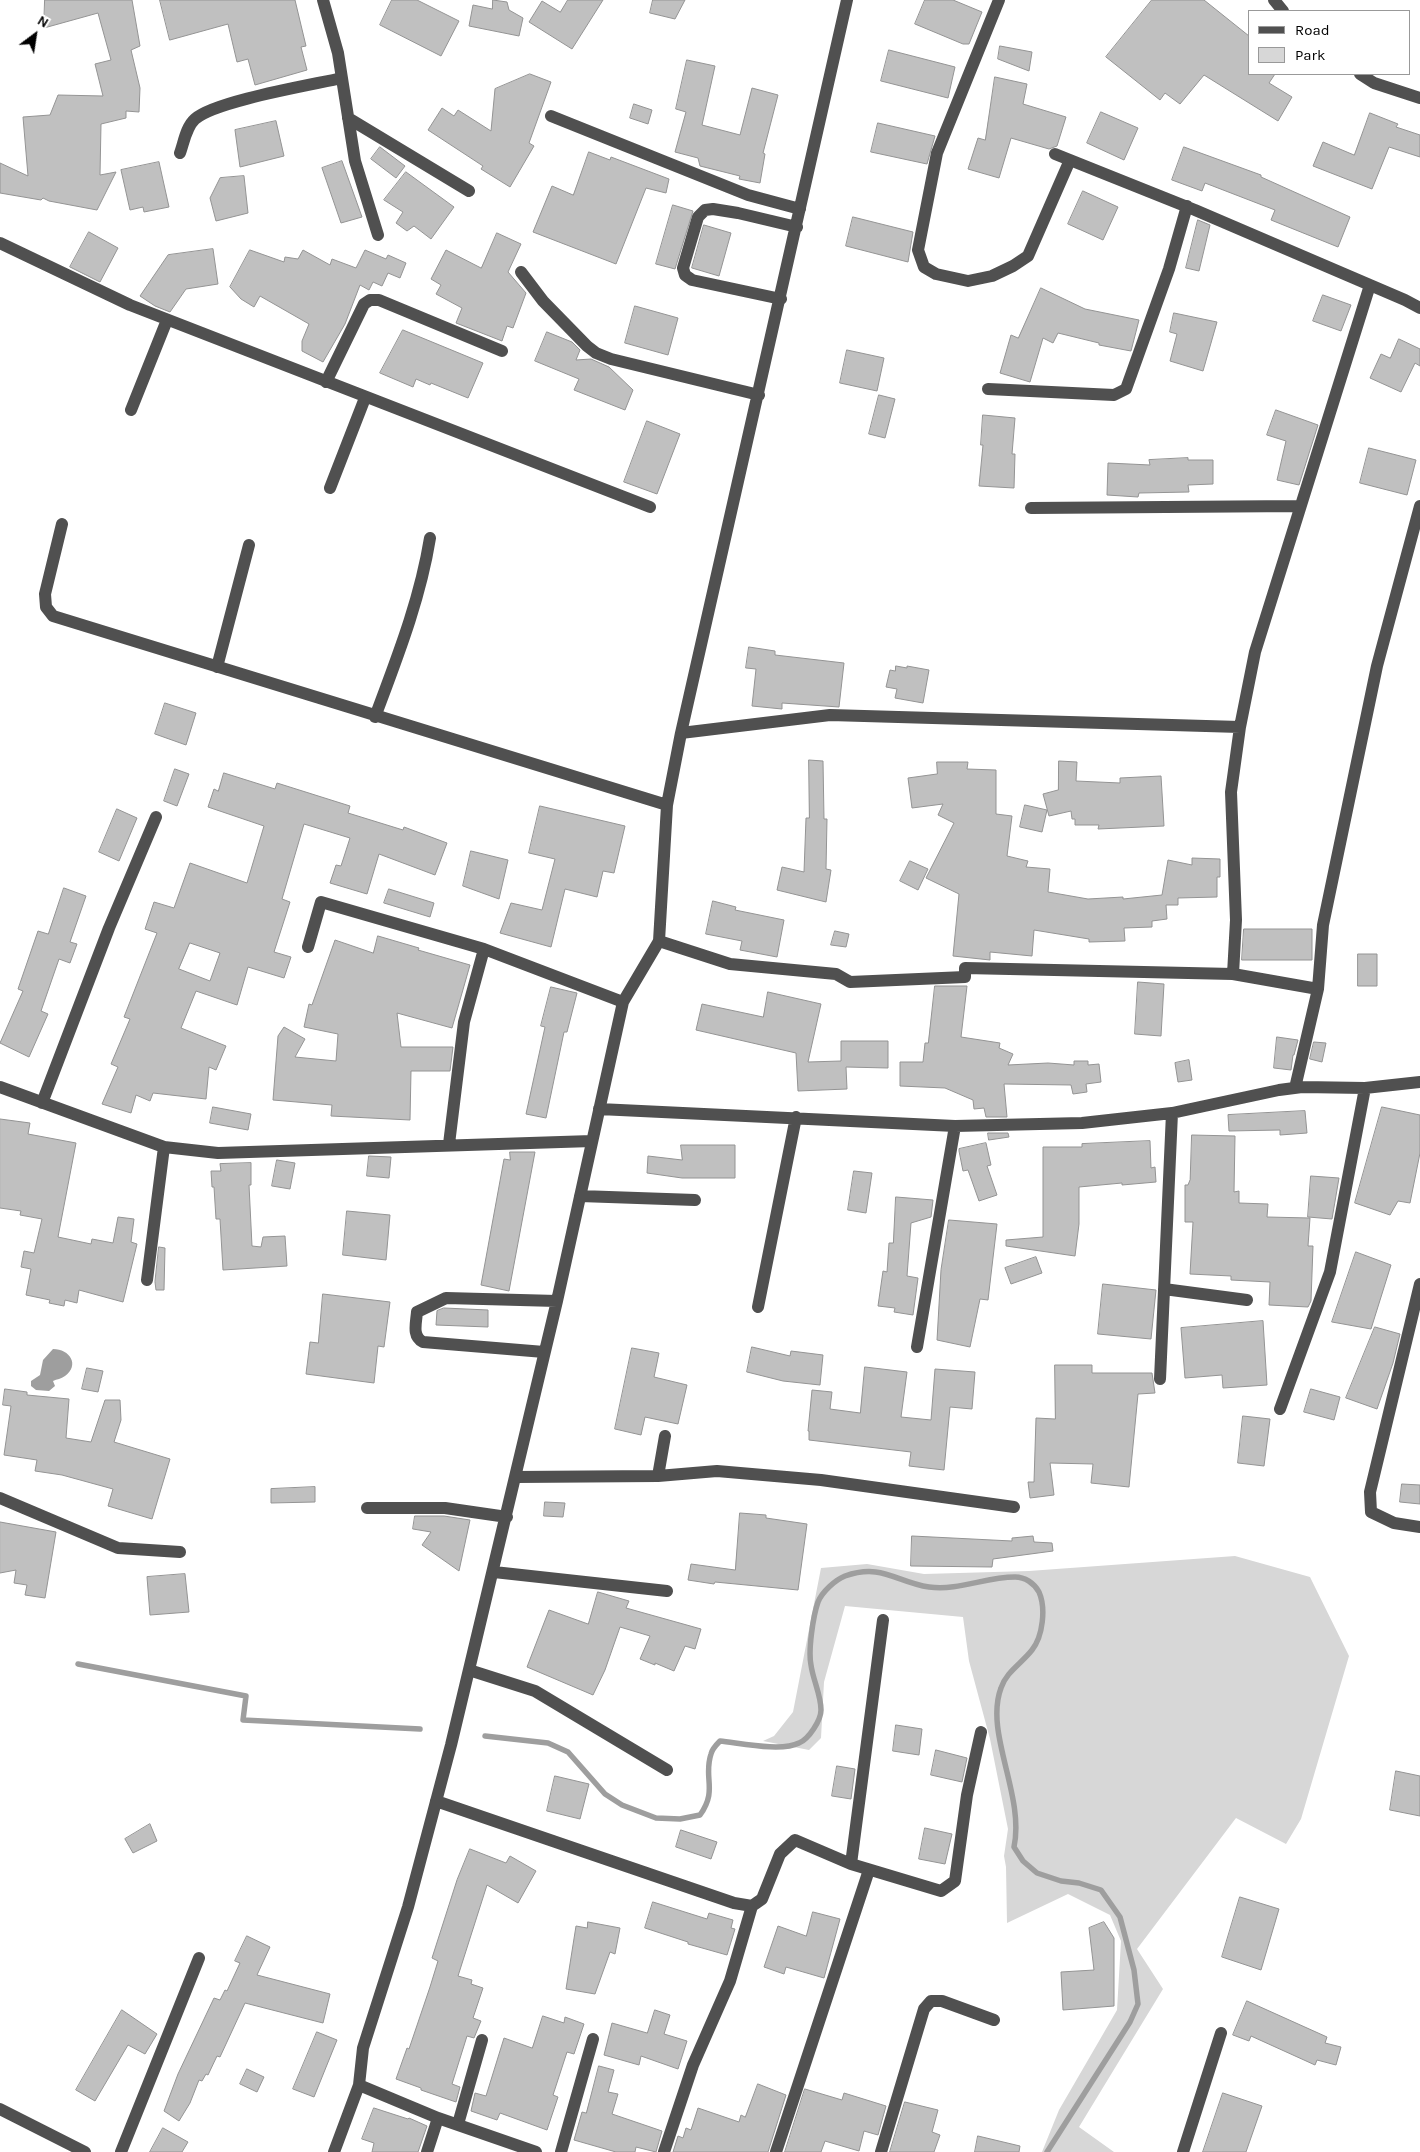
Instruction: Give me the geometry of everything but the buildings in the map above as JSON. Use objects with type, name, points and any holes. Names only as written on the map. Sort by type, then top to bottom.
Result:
[{"type":"street","points":[[323,0],[338,53],[355,161],[378,235]]},
{"type":"street","points":[[334,2152],[359,2085],[363,2048],[408,1907],[494,1572],[557,1301],[623,1002],[659,941],[667,805],[681,733],[847,0]]},
{"type":"street","points":[[999,0],[937,153],[918,250],[924,267],[936,274],[968,281],[992,276],[1028,256],[1070,160]]},
{"type":"street","points":[[1274,0],[1282,10]]},
{"type":"street","points":[[1362,75],[1374,83],[1420,98]]},
{"type":"street","points":[[180,154],[188,127],[195,118],[219,106],[342,78]]},
{"type":"street","points":[[551,116],[740,192],[800,209]]},
{"type":"street","points":[[348,118],[469,192]]},
{"type":"street","points":[[1055,154],[1187,206],[1420,308]]},
{"type":"street","points":[[988,389],[1114,395],[1126,389],[1169,269],[1187,206]]},
{"type":"street","points":[[780,299],[692,280],[686,275],[684,268],[698,217],[705,210],[713,209],[738,213],[796,227]]},
{"type":"street","points":[[0,243],[130,305],[365,398],[650,507]]},
{"type":"street","points":[[521,272],[544,301],[596,353],[611,359],[759,395]]},
{"type":"street","points":[[1233,974],[1236,920],[1231,792],[1240,727],[1255,652],[1370,285]]},
{"type":"street","points":[[326,382],[364,304],[370,300],[379,300],[502,351]]},
{"type":"street","points":[[131,410],[167,320]]},
{"type":"street","points":[[330,488],[365,398]]},
{"type":"street","points":[[1031,508],[1300,506]]},
{"type":"street","points":[[1295,1088],[1318,989],[1324,925],[1377,666],[1420,506]]},
{"type":"street","points":[[62,524],[44,594],[46,607],[53,616],[667,805]]},
{"type":"street","points":[[375,716],[412,619],[425,569],[430,538]]},
{"type":"street","points":[[217,667],[248,545]]},
{"type":"street","points":[[681,733],[830,715],[1240,727]]},
{"type":"street","points":[[42,1103],[109,928],[156,817]]},
{"type":"street","points":[[308,947],[322,902],[484,949],[623,1002]]},
{"type":"street","points":[[659,941],[730,964],[836,974],[850,982],[965,977],[965,968],[1233,974],[1318,989]]},
{"type":"street","points":[[449,1144],[464,1022],[484,949]]},
{"type":"street","points":[[599,1109],[954,1126],[1082,1123],[1172,1113],[1295,1088],[1365,1088],[1420,1082]]},
{"type":"street","points":[[0,1087],[164,1148],[218,1153],[449,1144],[592,1141]]},
{"type":"street","points":[[1280,1408],[1330,1272],[1365,1088]]},
{"type":"street","points":[[1160,1378],[1172,1113]]},
{"type":"street","points":[[758,1307],[796,1117]]},
{"type":"street","points":[[917,1347],[954,1126]]},
{"type":"street","points":[[147,1280],[164,1148]]},
{"type":"street","points":[[580,1196],[695,1200]]},
{"type":"street","points":[[1420,1284],[1370,1492],[1371,1512],[1394,1522],[1420,1527]]},
{"type":"street","points":[[1164,1289],[1247,1300]]},
{"type":"street","points":[[544,1352],[424,1342],[415,1335],[417,1312],[446,1298],[557,1301]]},
{"type":"street","points":[[658,1476],[664,1436]]},
{"type":"street","points":[[516,1476],[658,1476],[717,1470],[821,1480],[1014,1507]]},
{"type":"street","points":[[0,1498],[118,1548],[180,1552]]},
{"type":"street","points":[[367,1508],[445,1508],[507,1517]]},
{"type":"street","points":[[494,1572],[667,1591]]},
{"type":"street","points":[[851,1864],[883,1620]]},
{"type":"street","points":[[469,1670],[535,1691],[667,1770]]},
{"type":"street","points":[[664,2152],[693,2065],[730,1981],[752,1906],[762,1899],[780,1854],[795,1840],[851,1864],[941,1891],[954,1881],[967,1795],[981,1732]]},
{"type":"street","points":[[436,1801],[734,1903],[752,1906]]},
{"type":"street","points":[[776,2152],[869,1870]]},
{"type":"street","points":[[121,2152],[200,1958]]},
{"type":"street","points":[[881,2152],[924,2009],[931,2001],[942,2001],[994,2020]]},
{"type":"street","points":[[1183,2152],[1221,2033]]},
{"type":"street","points":[[561,2152],[593,2039]]},
{"type":"street","points":[[458,2124],[482,2040]]},
{"type":"street","points":[[359,2085],[438,2118],[536,2152]]},
{"type":"street","points":[[0,2109],[71,2149],[84,2152]]},
{"type":"street","points":[[427,2152],[438,2118]]},
{"type":"green space","points":[[1235,1556],[1310,1577],[1349,1656],[1301,1819],[1286,1844],[1236,1818],[1137,1949],[1163,1989],[1079,2127],[1114,2152],[1042,2152],[1059,2110],[1117,2010],[1121,1941],[1110,1915],[1068,1894],[1007,1923],[1006,1867],[1004,1856],[1008,1829],[990,1739],[969,1661],[963,1617],[845,1606],[824,1682],[821,1738],[809,1750],[763,1741],[774,1736],[793,1712],[821,1568],[867,1564],[924,1574],[1029,1571]]},
{"type":"shaded area","points":[[53,1349],[68,1355],[71,1358],[72,1367],[65,1376],[53,1381],[55,1386],[49,1391],[36,1390],[31,1386],[31,1381],[40,1375],[43,1360]]},
{"type":"waterway","points":[[485,1736],[548,1743],[568,1752],[605,1794],[622,1805],[656,1818],[680,1819],[700,1815],[708,1798],[708,1770],[711,1754],[713,1748],[720,1741],[771,1747],[791,1746],[807,1738],[817,1724],[821,1710],[810,1659],[813,1624],[820,1598],[837,1580],[858,1573],[879,1572],[917,1585],[940,1588],[1015,1577],[1026,1579],[1032,1583],[1039,1592],[1041,1599],[1043,1614],[1041,1630],[1032,1650],[1010,1672],[1003,1682],[997,1706],[997,1725],[1014,1807],[1016,1827],[1014,1847],[1023,1861],[1037,1873],[1061,1881],[1079,1883],[1101,1890],[1120,1917],[1134,1970],[1138,2004],[1130,2022],[1047,2152]]},
{"type":"waterway","points":[[78,1664],[246,1696],[243,1720],[420,1729]]}]
